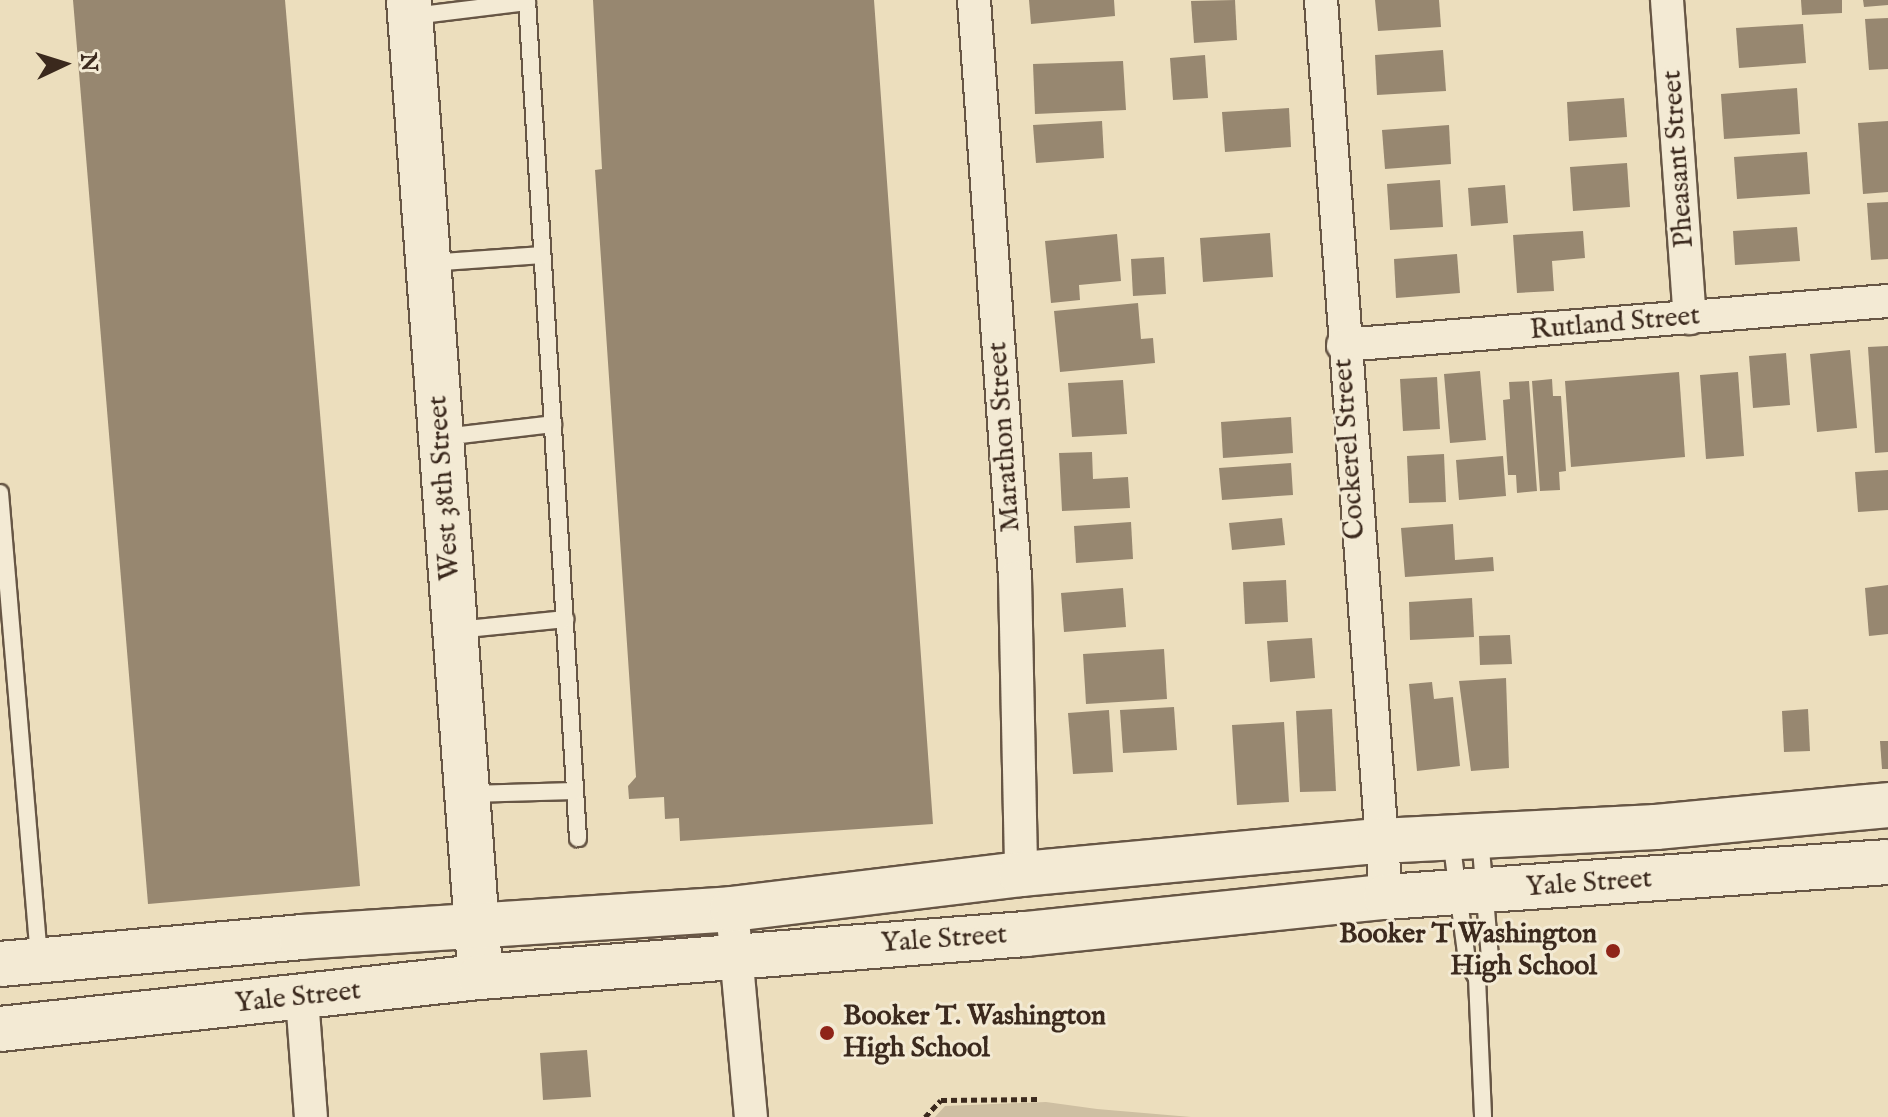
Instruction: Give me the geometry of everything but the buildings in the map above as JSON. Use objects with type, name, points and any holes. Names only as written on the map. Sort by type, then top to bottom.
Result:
[{"type":"main road","name":"West 38th Street","points":[[410,8],[480,977]]},
{"type":"main road","name":"Yale Street","points":[[20,962],[477,925],[732,909],[1021,874],[1380,841],[1656,827],[1888,805]]},
{"type":"main road","name":"Yale Street","points":[[21,1027],[480,977],[1386,897],[1888,862]]},
{"type":"main road","points":[[20,962],[21,1027]]},
{"type":"street","name":"Marathon Street","points":[[974,0],[1015,578],[1021,874]]},
{"type":"street","name":"Cockerel Street","points":[[1321,0],[1343,345],[1386,897]]},
{"type":"street","name":"Pheasant Street","points":[[1667,0],[1690,318]]},
{"type":"street","name":"Rutland Street","points":[[1343,345],[1888,301]]},
{"type":"street","points":[[732,909],[751,1117]]},
{"type":"street","points":[[302,998],[311,1117]]},
{"type":"lane","points":[[410,8],[527,1],[578,838]]},
{"type":"lane","points":[[429,263],[542,255]]},
{"type":"lane","points":[[441,437],[553,424]]},
{"type":"lane","points":[[0,493],[20,962]]},
{"type":"lane","points":[[455,630],[565,619]]},
{"type":"lane","points":[[467,794],[575,791]]},
{"type":"lane","points":[[1465,836],[1471,892],[1467,961],[1477,978],[1483,1117]]},
{"type":"lane","points":[[1465,836],[1471,892],[1490,958],[1477,978]]},
{"type":"path","points":[[925,1117],[941,1100],[1038,1099]]},
{"type":"shaded area","points":[[1046,1102],[1191,1117],[935,1117],[945,1106]]},
{"type":"place","name":"Booker T Washington High School","points":[[1613,951]]},
{"type":"place","name":"Booker T. Washington High School","points":[[827,1033]]}]
